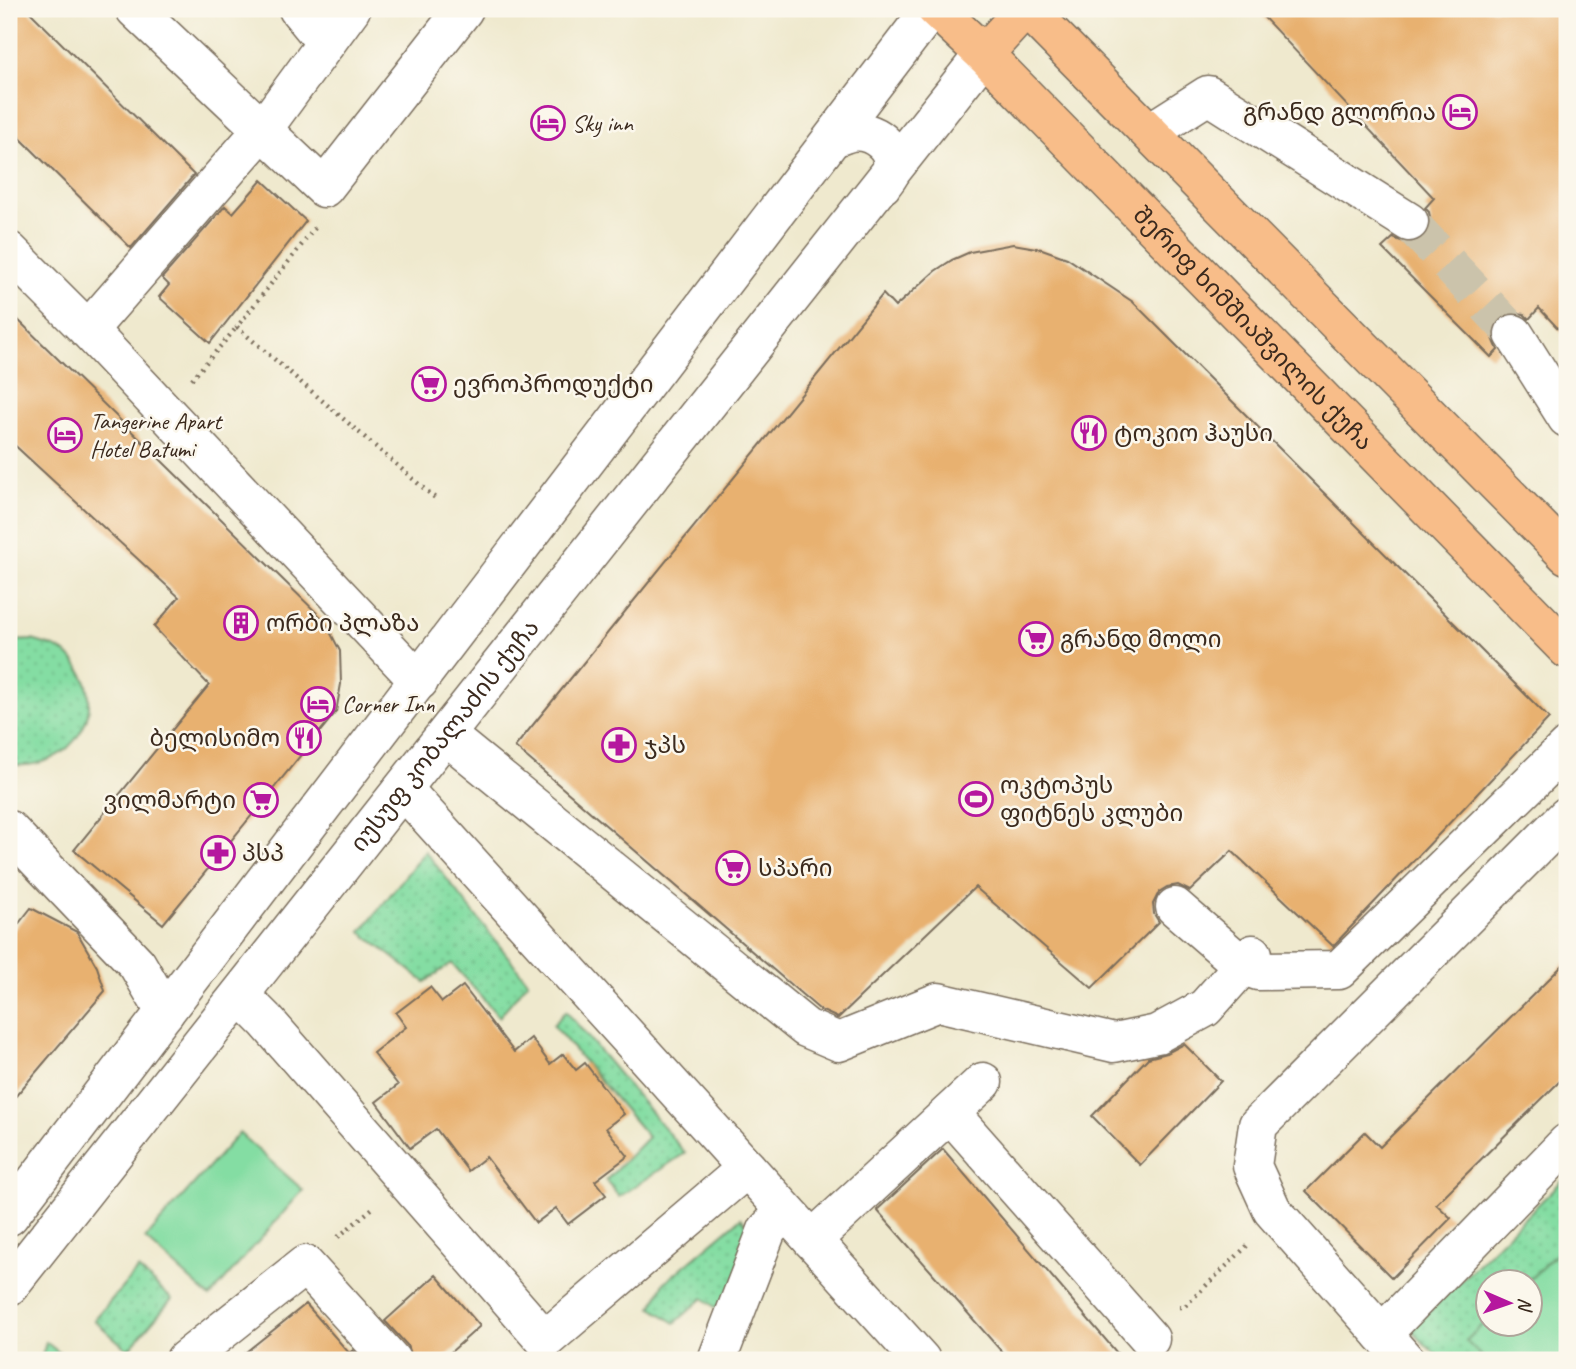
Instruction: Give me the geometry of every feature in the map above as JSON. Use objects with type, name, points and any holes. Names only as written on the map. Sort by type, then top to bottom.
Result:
[{"type":"main road","name":"შერიფ ხიმშიაშვილის ქუჩა","points":[[933,9],[984,54],[1567,649]]},
{"type":"main road","name":"იუსუფ კობალაძის ქუჩა","points":[[984,54],[1026,9]]},
{"type":"main road","points":[[1026,9],[1567,555]]},
{"type":"street","points":[[135,9],[324,188],[464,9]]},
{"type":"street","points":[[298,9],[326,43]]},
{"type":"street","points":[[88,330],[263,129],[351,9]]},
{"type":"street","points":[[9,1216],[933,9]]},
{"type":"street","name":"იუსუფ კობალაძის ქუჩა","points":[[9,1286],[984,54]]},
{"type":"street","points":[[1150,132],[1208,95],[1409,222]]},
{"type":"street","name":"იუსუფ კობალაძის ქუჩა","points":[[835,137],[851,132],[863,132],[882,141],[890,150],[892,161],[891,171],[881,185]]},
{"type":"street","points":[[9,251],[88,330],[419,681]]},
{"type":"street","points":[[9,284],[48,291]]},
{"type":"street","points":[[1514,334],[1567,418]]},
{"type":"street","points":[[453,728],[806,1028],[839,1042],[938,1002],[1114,1042],[1157,1034],[1205,1008],[1247,960],[1333,956],[1567,729]]},
{"type":"street","points":[[1181,900],[1258,971],[1339,970],[1567,747]]},
{"type":"street","points":[[404,790],[921,1360]]},
{"type":"street","points":[[1567,816],[1258,1125],[1252,1166],[1272,1210],[1393,1347],[1567,1143]]},
{"type":"street","points":[[9,830],[137,964],[166,1012]]},
{"type":"street","points":[[240,995],[407,1180],[545,1340],[747,1168]]},
{"type":"street","points":[[812,1240],[983,1082]]},
{"type":"street","points":[[950,1113],[1150,1339]]},
{"type":"street","points":[[718,1360],[767,1230],[785,1211]]},
{"type":"street","points":[[185,1360],[305,1265],[391,1360]]},
{"type":"path","points":[[164,411],[237,327],[323,217]]},
{"type":"path","points":[[237,327],[435,498]]},
{"type":"path","points":[[305,1265],[407,1180]]},
{"type":"path","points":[[1125,1311],[1184,1307],[1278,1217]]},
{"type":"green space","points":[[32,640],[58,649],[71,658],[84,676],[89,696],[88,715],[80,733],[68,748],[51,759],[31,765],[9,764],[9,641]]},
{"type":"green space","points":[[425,851],[528,982],[499,1017],[452,963],[425,982],[361,932]]},
{"type":"green space","points":[[566,1011],[685,1153],[619,1197],[606,1180],[648,1137],[553,1025]]},
{"type":"green space","points":[[239,1133],[303,1190],[210,1297],[145,1239]]},
{"type":"green space","points":[[1567,1176],[1567,1360],[1441,1360],[1411,1330]]},
{"type":"green space","points":[[741,1218],[755,1235],[721,1312],[703,1298],[675,1323],[652,1308],[664,1283]]},
{"type":"green space","points":[[1567,1243],[1567,1360],[1485,1360],[1466,1341],[1474,1333],[1474,1338],[1544,1338],[1544,1268],[1541,1268]]},
{"type":"green space","points":[[138,1269],[172,1299],[128,1350],[94,1320]]},
{"type":"green space","points":[[46,1342],[68,1360],[41,1360]]},
{"type":"building","points":[[9,9],[27,9],[194,175],[131,248],[9,127]]},
{"type":"building","name":"გრანდ გლორია","points":[[1256,9],[1567,9],[1567,338],[1539,308],[1529,319],[1524,314],[1512,312],[1502,316],[1494,324],[1492,336],[1498,350],[1491,357],[1382,248],[1393,238],[1409,244],[1420,241],[1427,234],[1431,222],[1429,212],[1425,208],[1434,198]]},
{"type":"building","points":[[262,180],[306,221],[210,343],[159,297],[169,285],[162,278],[225,206],[233,213]]},
{"type":"building","name":"გრანდ მოლი","points":[[1013,244],[1042,249],[1067,258],[1133,302],[1549,718],[1333,946],[1232,851],[1190,891],[1178,885],[1159,892],[1153,904],[1154,914],[1159,922],[1092,988],[975,887],[838,1018],[820,1010],[515,747],[883,294],[895,307],[935,271],[952,260],[970,252]]},
{"type":"building","name":"ორბი პლაზა","points":[[9,311],[324,620],[340,651],[341,684],[336,712],[163,924],[74,850],[209,685],[154,627],[179,597],[9,440]]},
{"type":"building","points":[[31,908],[77,932],[97,967],[105,991],[9,1104],[9,936]]},
{"type":"building","points":[[1567,961],[1567,1074],[1436,1204],[1451,1218],[1392,1278],[1306,1191],[1365,1132],[1380,1147]]},
{"type":"building","points":[[463,986],[514,1052],[531,1038],[550,1064],[563,1054],[576,1070],[585,1063],[624,1114],[606,1128],[628,1156],[595,1181],[606,1195],[568,1224],[556,1208],[536,1223],[486,1157],[468,1171],[436,1129],[410,1148],[376,1102],[398,1085],[373,1053],[406,1027],[396,1013],[430,987],[442,1002]]},
{"type":"building","points":[[1184,1044],[1221,1081],[1140,1165],[1092,1116],[1148,1058],[1167,1053]]},
{"type":"building","points":[[943,1149],[1123,1360],[1009,1360],[877,1210]]},
{"type":"building","points":[[436,1275],[480,1326],[442,1360],[412,1360],[407,1345],[385,1321]]},
{"type":"building","points":[[306,1304],[349,1353],[353,1350],[362,1360],[236,1360]]},
{"type":"tunnel","points":[[1409,222],[1514,334]]},
{"type":"place","name":"გრანდ გლორია","points":[[1460,112]]},
{"type":"place","name":"Sky inn","points":[[548,123]]},
{"type":"place","name":"ევროპროდუქტი","points":[[429,384]]},
{"type":"place","name":"ტოკიო ჰაუსი","points":[[1089,433]]},
{"type":"place","name":"Tangerine Apart Hotel Batumi","points":[[65,435]]},
{"type":"place","name":"ორბი პლაზა","points":[[241,623]]},
{"type":"place","name":"გრანდ მოლი","points":[[1036,639]]},
{"type":"place","name":"Corner Inn","points":[[318,704]]},
{"type":"place","name":"ბელისიმო","points":[[304,738]]},
{"type":"place","name":"ჯპს","points":[[619,745]]},
{"type":"place","name":"ოკტოპუს ფიტნეს კლუბი","points":[[976,799]]},
{"type":"place","name":"ვილმარტი","points":[[261,800]]},
{"type":"place","name":"პსპ","points":[[218,853]]},
{"type":"place","name":"სპარი","points":[[733,868]]}]
